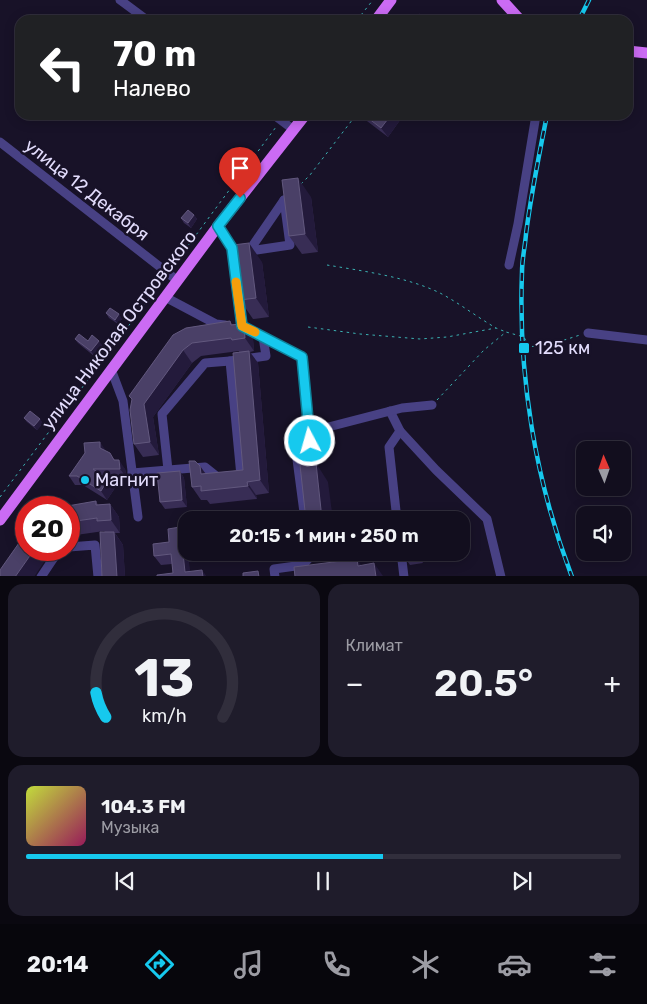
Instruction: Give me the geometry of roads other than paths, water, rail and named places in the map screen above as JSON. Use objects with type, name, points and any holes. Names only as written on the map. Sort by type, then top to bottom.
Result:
[{"type":"main road","points":[[380,15],[391,0]]},
{"type":"main road","points":[[502,0],[516,15]]},
{"type":"main road","points":[[633,52],[647,53]]},
{"type":"main road","name":"улица Николая Островского","points":[[1,518],[218,226],[301,120]]},
{"type":"street","points":[[120,0],[140,15]]},
{"type":"street","points":[[282,120],[294,130]]},
{"type":"street","points":[[509,265],[518,224],[535,120]]},
{"type":"street","name":"улица 12 Декабря","points":[[0,142],[178,281]]},
{"type":"street","points":[[232,254],[290,245],[284,200],[249,251]]},
{"type":"street","points":[[218,226],[232,248],[242,326]]},
{"type":"street","points":[[166,297],[216,324],[242,326],[302,357],[310,441],[296,452],[304,511]]},
{"type":"street","points":[[588,333],[647,340]]},
{"type":"street","points":[[168,470],[162,414],[205,363],[266,356],[263,337]]},
{"type":"street","points":[[132,473],[205,467],[219,479],[242,476],[230,361]]},
{"type":"street","points":[[111,370],[123,401],[138,517]]},
{"type":"street","points":[[309,432],[390,411],[432,405]]},
{"type":"street","points":[[390,411],[400,430],[436,470],[488,519],[501,576]]},
{"type":"street","points":[[396,511],[389,447],[400,430]]},
{"type":"street","points":[[80,546],[95,545],[98,576]]},
{"type":"street","points":[[41,576],[51,561]]},
{"type":"street","points":[[275,576],[274,568],[303,565],[307,561]]},
{"type":"street","points":[[402,561],[404,576]]},
{"type":"railway","points":[[582,15],[589,0]]},
{"type":"railway","points":[[546,120],[522,262],[521,311],[523,349],[526,388],[539,465],[548,503],[572,576]]},
{"type":"place","name":"125 км","points":[[524,348]]},
{"type":"place","name":"Магнит","points":[[85,480]]}]
